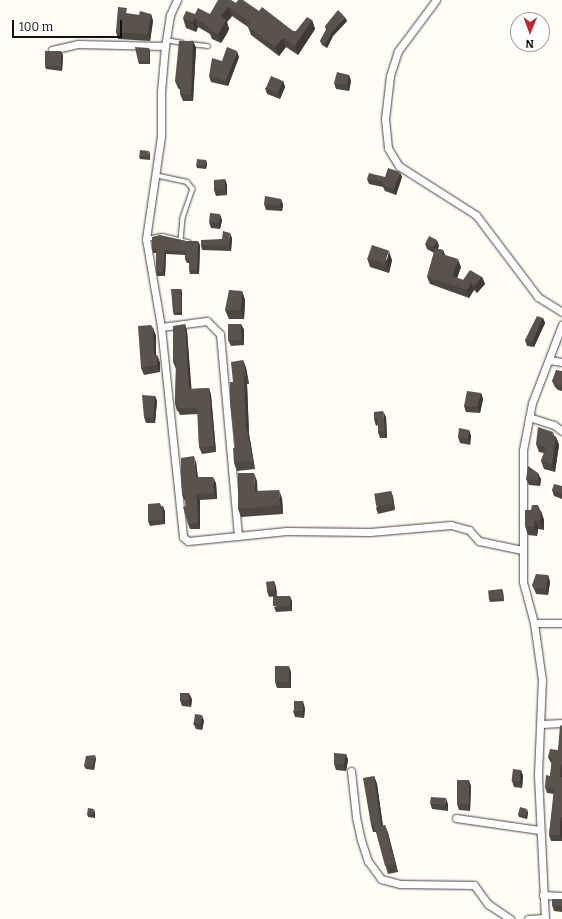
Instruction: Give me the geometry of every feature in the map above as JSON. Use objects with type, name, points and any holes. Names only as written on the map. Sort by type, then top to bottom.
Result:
[{"type":"street","points":[[177,0],[170,15],[165,43],[161,92],[161,136],[146,239],[161,327],[183,537],[188,541],[303,530],[370,532],[399,528],[462,526],[469,530],[479,541],[522,550]]},
{"type":"street","points":[[436,0],[398,52],[390,76],[385,119],[388,148],[399,166],[476,215],[538,297],[562,312]]},
{"type":"street","points":[[52,50],[78,44],[165,43]]},
{"type":"street","points":[[161,327],[207,321],[220,334],[238,536]]},
{"type":"street","points":[[528,919],[544,918],[539,830],[538,774],[542,680],[534,622],[523,582],[522,450],[529,418],[562,325]]},
{"type":"street","points":[[549,360],[562,362]]},
{"type":"street","points":[[529,418],[554,425],[562,431]]},
{"type":"street","points":[[534,622],[562,623]]},
{"type":"street","points":[[541,724],[562,723]]},
{"type":"street","points":[[351,771],[356,817],[361,840],[368,861],[381,879],[400,884],[474,885],[488,904],[510,919]]},
{"type":"street","points":[[456,818],[539,830]]},
{"type":"street","points":[[543,895],[562,896]]},
{"type":"lane","points":[[165,43],[208,46]]},
{"type":"lane","points":[[155,175],[187,182],[193,189],[183,218],[181,239]]},
{"type":"lane","points":[[146,239],[162,236],[189,242]]},
{"type":"building","points":[[218,0],[231,0],[236,3],[238,0],[243,0],[259,11],[262,7],[293,31],[296,31],[307,17],[312,20],[295,46],[283,38],[275,47],[247,26],[250,22],[228,7],[221,16],[226,20],[218,34],[209,30],[208,26],[195,18],[193,22],[183,18],[186,11],[195,14],[198,8],[210,14]]},
{"type":"building","points":[[118,7],[127,8],[126,13],[139,15],[140,11],[151,14],[148,34],[116,32]]},
{"type":"building","points":[[338,10],[345,17],[332,32],[325,44],[320,41],[327,28],[325,26]]},
{"type":"building","points":[[179,41],[193,41],[191,95],[180,94],[180,86],[175,81]]},
{"type":"building","points":[[135,47],[149,48],[149,61],[138,61]]},
{"type":"building","points":[[227,47],[237,51],[226,81],[209,76],[212,58],[222,61]]},
{"type":"building","points":[[45,51],[61,51],[61,66],[45,66]]},
{"type":"building","points":[[337,72],[349,75],[347,85],[334,83]]},
{"type":"building","points":[[271,76],[283,81],[278,93],[266,88]]},
{"type":"building","points":[[140,150],[149,151],[148,157],[139,156]]},
{"type":"building","points":[[197,159],[206,160],[205,166],[196,165]]},
{"type":"building","points":[[388,168],[400,172],[394,189],[383,186],[384,182],[367,179],[369,173],[385,177]]},
{"type":"building","points":[[225,179],[225,189],[214,190],[214,180]]},
{"type":"building","points":[[265,196],[281,199],[280,205],[264,204]]},
{"type":"building","points":[[210,213],[220,214],[219,223],[209,222]]},
{"type":"building","points":[[223,231],[230,233],[229,246],[201,245],[201,240],[222,239]]},
{"type":"building","points":[[160,235],[187,241],[198,241],[197,270],[189,270],[189,259],[185,259],[186,251],[165,250],[163,272],[156,272],[156,249],[152,249],[152,237]]},
{"type":"building","points":[[429,236],[437,240],[433,247],[425,243]]},
{"type":"building","points":[[372,245],[389,251],[384,264],[367,258]]},
{"type":"building","points":[[435,248],[443,250],[442,254],[458,259],[453,276],[463,280],[470,270],[482,277],[475,285],[471,283],[467,290],[427,277]]},
{"type":"building","points":[[171,289],[181,289],[181,312],[173,312]]},
{"type":"building","points":[[229,290],[242,291],[241,310],[225,310]]},
{"type":"building","points":[[537,316],[543,318],[532,342],[525,340]]},
{"type":"building","points":[[185,324],[189,389],[209,388],[214,446],[199,447],[197,408],[177,408],[177,404],[175,404],[176,362],[173,362],[173,326]]},
{"type":"building","points":[[228,324],[241,324],[241,340],[228,340]]},
{"type":"building","points":[[151,325],[153,328],[154,355],[157,355],[157,364],[141,368],[138,326]]},
{"type":"building","points":[[243,360],[246,376],[244,376],[246,426],[253,461],[234,463],[233,448],[235,448],[230,402],[230,382],[233,382],[231,362]]},
{"type":"building","points":[[556,370],[562,371],[562,386],[552,381]]},
{"type":"building","points":[[467,391],[481,393],[477,407],[464,406]]},
{"type":"building","points":[[142,395],[155,396],[153,417],[144,417]]},
{"type":"building","points":[[383,411],[385,432],[378,432],[378,419],[374,419],[374,412]]},
{"type":"building","points":[[538,427],[553,432],[552,436],[556,437],[552,464],[541,461],[546,447],[536,444]]},
{"type":"building","points":[[459,428],[469,430],[468,439],[458,437]]},
{"type":"building","points":[[194,456],[196,477],[213,477],[214,493],[197,494],[198,523],[188,524],[183,507],[186,506],[185,494],[182,494],[181,458]]},
{"type":"building","points":[[528,466],[538,473],[538,480],[526,479]]},
{"type":"building","points":[[238,473],[254,473],[255,491],[279,490],[280,505],[238,509]]},
{"type":"building","points":[[554,484],[562,486],[562,493],[552,490]]},
{"type":"building","points":[[391,491],[393,504],[376,506],[374,494]]},
{"type":"building","points":[[160,503],[160,506],[163,506],[163,519],[148,521],[148,504]]},
{"type":"building","points":[[532,505],[538,505],[538,510],[541,511],[540,521],[535,520],[534,527],[525,526],[525,510],[531,510]]},
{"type":"building","points":[[536,574],[548,575],[546,589],[534,588],[532,585]]},
{"type":"building","points":[[274,581],[275,590],[267,591],[266,582]]},
{"type":"building","points":[[502,589],[503,598],[489,599],[488,590]]},
{"type":"building","points":[[273,596],[290,596],[290,606],[273,606]]},
{"type":"building","points":[[275,666],[289,666],[289,682],[275,682]]},
{"type":"building","points":[[180,693],[189,693],[189,700],[180,700]]},
{"type":"building","points":[[294,701],[303,701],[303,711],[294,711]]},
{"type":"building","points":[[195,714],[202,715],[201,724],[194,723]]},
{"type":"building","points":[[560,725],[562,726],[562,764],[560,777],[562,777],[562,817],[560,817],[560,835],[549,835],[554,788],[545,787],[546,775],[550,776],[552,758],[548,757],[550,749],[558,750]]},
{"type":"building","points":[[334,753],[346,754],[344,765],[334,764]]},
{"type":"building","points":[[95,755],[93,767],[84,766],[86,756]]},
{"type":"building","points":[[513,769],[521,770],[519,782],[512,781]]},
{"type":"building","points":[[374,776],[381,826],[385,825],[395,864],[385,866],[374,824],[371,825],[363,778]]},
{"type":"building","points":[[457,780],[469,780],[469,804],[457,804]]},
{"type":"building","points":[[431,797],[446,798],[445,805],[430,803]]},
{"type":"building","points":[[520,807],[527,809],[526,815],[518,814]]},
{"type":"building","points":[[88,808],[94,809],[93,815],[87,814]]},
{"type":"building","points":[[552,899],[562,899],[562,906],[552,905]]}]
